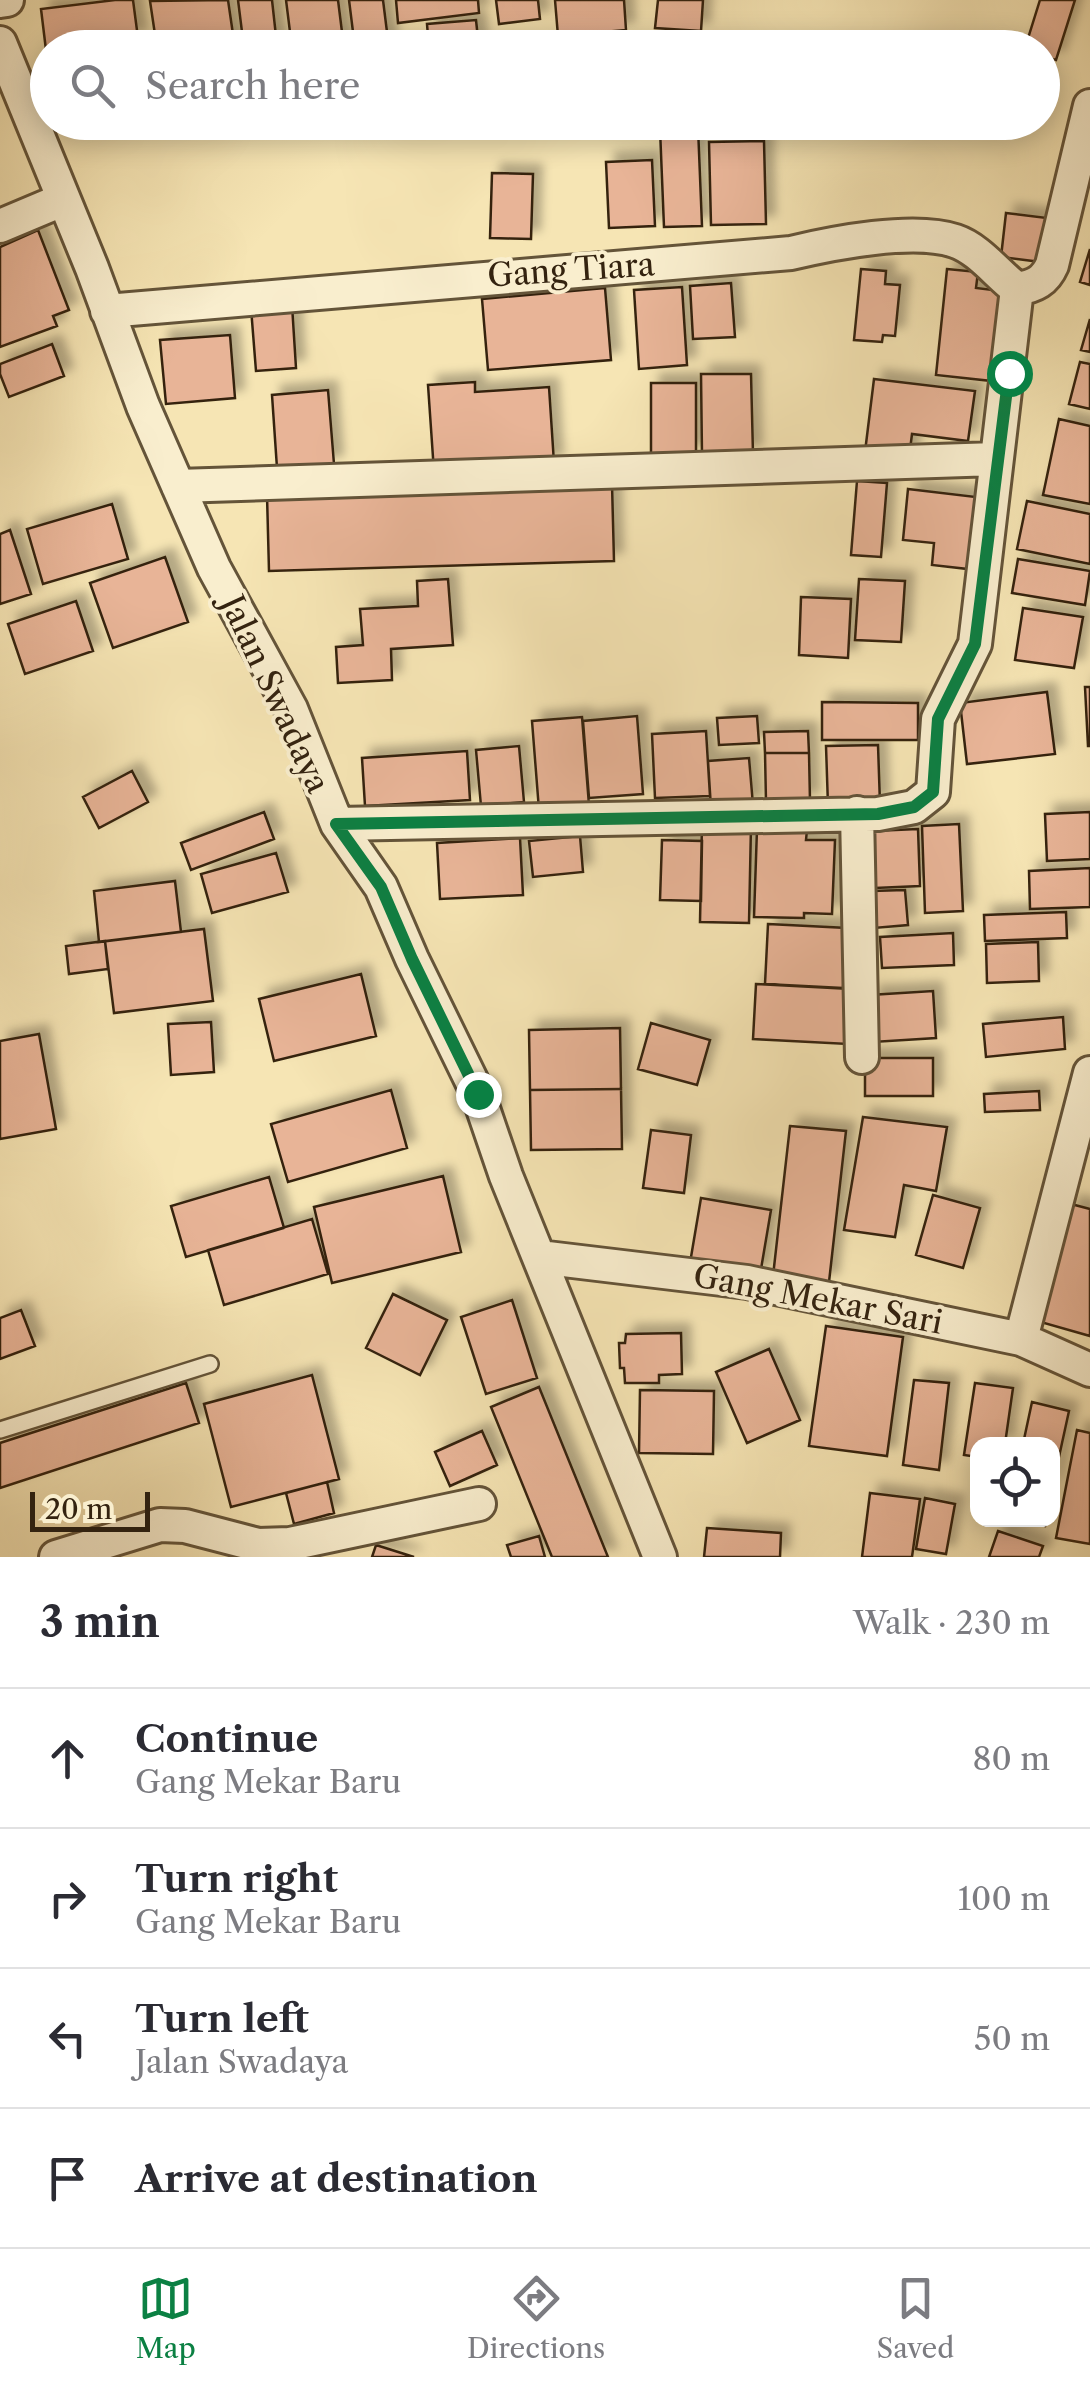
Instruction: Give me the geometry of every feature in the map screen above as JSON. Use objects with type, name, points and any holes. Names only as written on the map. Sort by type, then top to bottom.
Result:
[{"type":"street","name":"Jalan Swadaya","points":[[0,43],[30,119]]},
{"type":"street","points":[[336,824],[878,814],[914,807],[933,792],[938,719],[975,644],[1017,288],[1030,287],[1046,278],[1052,265],[1090,106]]},
{"type":"street","name":"Jalan Swadaya","points":[[38,140],[143,406],[214,568],[290,710],[336,824],[381,887],[478,1094],[506,1176],[660,1557]]},
{"type":"street","points":[[0,226],[62,200]]},
{"type":"street","name":"Gang Tiara","points":[[108,311],[791,252],[856,238],[954,240],[1017,288]]},
{"type":"street","points":[[178,486],[996,459]]},
{"type":"street","points":[[857,813],[862,1057]]},
{"type":"street","points":[[1021,1339],[1090,1073]]},
{"type":"street","name":"Gang Mekar Sari","points":[[539,1257],[747,1282],[1021,1339],[1090,1370]]},
{"type":"street","points":[[56,1557],[160,1525],[184,1526],[258,1544],[290,1544],[479,1504]]},
{"type":"lane","points":[[0,1430],[210,1364]]},
{"type":"building","points":[[133,0],[137,30],[44,30],[41,9]]},
{"type":"building","points":[[228,0],[232,30],[154,30],[150,1]]},
{"type":"building","points":[[238,0],[272,0],[275,30],[242,30]]},
{"type":"building","points":[[286,0],[338,0],[342,30],[290,30]]},
{"type":"building","points":[[349,0],[383,0],[387,30],[353,30]]},
{"type":"building","points":[[396,0],[478,0],[479,13],[398,23]]},
{"type":"building","points":[[496,0],[538,0],[540,19],[499,24]]},
{"type":"building","points":[[555,0],[624,0],[626,30],[558,30]]},
{"type":"building","points":[[658,0],[703,0],[701,30],[655,28]]},
{"type":"building","points":[[1040,0],[1075,0],[1060,47],[1060,30],[1031,30]]},
{"type":"building","points":[[476,20],[477,30],[428,30],[427,24]]},
{"type":"building","points":[[660,140],[699,140],[702,226],[664,227]]},
{"type":"building","points":[[764,141],[766,224],[711,225],[709,142]]},
{"type":"building","points":[[652,160],[655,226],[609,228],[606,162]]},
{"type":"building","points":[[492,173],[533,174],[531,239],[490,238]]},
{"type":"building","points":[[1006,213],[1047,218],[1041,262],[1001,257]]},
{"type":"building","points":[[38,230],[69,310],[53,316],[57,326],[0,347],[0,247]]},
{"type":"building","points":[[1090,249],[1090,285],[1080,282]]},
{"type":"building","points":[[861,269],[886,271],[885,284],[900,285],[895,336],[883,335],[882,342],[854,340]]},
{"type":"building","points":[[947,269],[978,272],[976,288],[1001,291],[992,381],[936,375]]},
{"type":"building","points":[[731,283],[735,337],[693,339],[690,286]]},
{"type":"building","points":[[682,287],[687,365],[639,369],[634,290]]},
{"type":"building","points":[[605,288],[611,360],[488,370],[482,299]]},
{"type":"building","points":[[292,305],[296,368],[256,371],[251,308]]},
{"type":"building","points":[[1090,319],[1090,352],[1081,350]]},
{"type":"building","points":[[230,335],[235,398],[166,404],[160,340]]},
{"type":"building","points":[[52,344],[64,376],[9,397],[0,364]]},
{"type":"building","points":[[1080,362],[1090,364],[1090,409],[1069,404]]},
{"type":"building","points":[[701,374],[751,374],[753,454],[702,455]]},
{"type":"building","points":[[874,379],[975,391],[968,441],[912,434],[909,458],[865,452]]},
{"type":"building","points":[[475,382],[475,392],[549,387],[554,463],[434,472],[428,385]]},
{"type":"building","points":[[651,383],[696,383],[696,454],[651,454]]},
{"type":"building","points":[[328,390],[334,464],[277,468],[272,395]]},
{"type":"building","points":[[1059,419],[1090,426],[1090,504],[1043,495]]},
{"type":"building","points":[[857,481],[887,483],[881,557],[851,555]]},
{"type":"building","points":[[612,484],[614,561],[269,571],[267,495]]},
{"type":"building","points":[[908,489],[976,497],[968,569],[932,565],[934,543],[903,540]]},
{"type":"building","points":[[1027,501],[1090,514],[1090,564],[1017,549]]},
{"type":"building","points":[[112,504],[128,559],[43,584],[27,529]]},
{"type":"building","points":[[10,530],[31,594],[0,604],[0,534]]},
{"type":"building","points":[[165,557],[188,622],[113,648],[90,583]]},
{"type":"building","points":[[1018,559],[1090,571],[1085,605],[1012,593]]},
{"type":"building","points":[[448,579],[453,645],[391,649],[392,680],[338,683],[336,647],[363,645],[360,609],[418,606],[417,581]]},
{"type":"building","points":[[859,579],[905,581],[901,642],[855,640]]},
{"type":"building","points":[[801,597],[851,599],[848,658],[799,655]]},
{"type":"building","points":[[76,601],[93,651],[25,674],[8,624]]},
{"type":"building","points":[[1023,608],[1083,617],[1074,668],[1015,660]]},
{"type":"building","points":[[1085,687],[1090,687],[1090,746],[1088,746]]},
{"type":"building","points":[[1047,692],[1055,754],[967,764],[960,703]]},
{"type":"building","points":[[822,702],[918,703],[918,740],[822,740]]},
{"type":"building","points":[[637,716],[643,794],[589,798],[583,721]]},
{"type":"building","points":[[757,716],[759,743],[719,745],[717,718]]},
{"type":"building","points":[[582,717],[589,805],[539,810],[532,721]]},
{"type":"building","points":[[706,731],[710,796],[655,798],[652,734]]},
{"type":"building","points":[[808,731],[809,753],[765,753],[764,732]]},
{"type":"building","points":[[878,745],[880,804],[828,806],[826,746]]},
{"type":"building","points":[[519,746],[524,802],[481,806],[476,750]]},
{"type":"building","points":[[467,751],[470,800],[365,806],[362,758]]},
{"type":"building","points":[[765,753],[809,753],[810,801],[766,802]]},
{"type":"building","points":[[749,758],[753,805],[711,808],[708,761]]},
{"type":"building","points":[[132,771],[148,802],[99,828],[83,797]]},
{"type":"building","points":[[264,812],[274,839],[191,870],[181,843]]},
{"type":"building","points":[[1090,812],[1090,859],[1047,861],[1045,814]]},
{"type":"building","points":[[702,824],[751,825],[749,923],[700,922]]},
{"type":"building","points":[[959,824],[963,911],[925,913],[922,826]]},
{"type":"building","points":[[757,829],[807,830],[806,840],[835,840],[832,914],[754,917]]},
{"type":"building","points":[[918,829],[920,886],[875,888],[873,831]]},
{"type":"building","points":[[580,836],[583,872],[533,877],[529,841]]},
{"type":"building","points":[[520,838],[523,895],[440,899],[437,843]]},
{"type":"building","points":[[662,840],[702,841],[701,901],[660,900]]},
{"type":"building","points":[[276,853],[288,892],[212,913],[201,874]]},
{"type":"building","points":[[1090,868],[1090,907],[1030,909],[1029,871]]},
{"type":"building","points":[[175,881],[181,932],[99,942],[94,891]]},
{"type":"building","points":[[905,890],[908,925],[874,928],[872,891]]},
{"type":"building","points":[[1066,912],[1067,938],[985,941],[984,915]]},
{"type":"building","points":[[768,924],[847,928],[843,988],[765,984]]},
{"type":"building","points":[[204,929],[213,1001],[114,1013],[105,941]]},
{"type":"building","points":[[953,933],[954,965],[882,968],[880,937]]},
{"type":"building","points":[[105,941],[108,969],[69,974],[66,946]]},
{"type":"building","points":[[1038,942],[1039,981],[987,983],[986,944]]},
{"type":"building","points":[[361,974],[376,1036],[274,1061],[259,999]]},
{"type":"building","points":[[756,984],[851,989],[848,1044],[753,1039]]},
{"type":"building","points":[[933,991],[936,1038],[873,1042],[870,995]]},
{"type":"building","points":[[1063,1017],[1065,1049],[986,1057],[983,1024]]},
{"type":"building","points":[[211,1022],[214,1072],[171,1075],[168,1024]]},
{"type":"building","points":[[651,1023],[710,1040],[697,1085],[638,1069]]},
{"type":"building","points":[[620,1028],[621,1089],[530,1090],[529,1030]]},
{"type":"building","points":[[39,1034],[56,1129],[0,1139],[0,1041]]},
{"type":"building","points":[[865,1058],[933,1058],[933,1096],[865,1096]]},
{"type":"building","points":[[621,1089],[622,1149],[531,1150],[530,1090]]},
{"type":"building","points":[[391,1090],[407,1148],[288,1182],[271,1124]]},
{"type":"building","points":[[1039,1091],[1040,1110],[985,1112],[984,1094]]},
{"type":"building","points":[[863,1117],[947,1127],[936,1191],[904,1185],[895,1237],[844,1230]]},
{"type":"building","points":[[790,1126],[846,1131],[829,1282],[773,1276]]},
{"type":"building","points":[[651,1130],[691,1135],[684,1193],[643,1188]]},
{"type":"building","points":[[443,1176],[461,1252],[332,1283],[314,1207]]},
{"type":"building","points":[[269,1177],[284,1228],[186,1257],[171,1206]]},
{"type":"building","points":[[933,1195],[980,1208],[963,1268],[916,1255]]},
{"type":"building","points":[[701,1198],[771,1210],[760,1275],[690,1263]]},
{"type":"building","points":[[1071,1204],[1090,1209],[1090,1336],[1037,1321]]},
{"type":"building","points":[[312,1219],[328,1274],[224,1305],[208,1250]]},
{"type":"building","points":[[393,1294],[447,1320],[420,1375],[366,1348]]},
{"type":"building","points":[[512,1300],[537,1378],[486,1394],[461,1317]]},
{"type":"building","points":[[21,1310],[35,1346],[0,1359],[0,1318]]},
{"type":"building","points":[[826,1326],[903,1337],[887,1456],[809,1446]]},
{"type":"building","points":[[681,1333],[682,1374],[659,1375],[659,1383],[625,1383],[619,1343],[625,1343],[626,1334]]},
{"type":"building","points":[[769,1349],[800,1420],[747,1443],[716,1372]]},
{"type":"building","points":[[312,1375],[339,1479],[231,1507],[204,1404]]},
{"type":"building","points":[[914,1380],[949,1383],[939,1470],[903,1465]]},
{"type":"building","points":[[186,1383],[199,1423],[0,1488],[0,1443]]},
{"type":"building","points":[[975,1383],[1013,1388],[1006,1437],[970,1437],[970,1456],[964,1455]]},
{"type":"building","points":[[539,1387],[608,1557],[552,1557],[491,1407]]},
{"type":"building","points":[[640,1390],[714,1391],[713,1454],[639,1453]]},
{"type":"building","points":[[1032,1402],[1069,1411],[1060,1452],[1060,1437],[1024,1437]]},
{"type":"building","points":[[1077,1430],[1090,1433],[1090,1544],[1056,1538]]},
{"type":"building","points":[[482,1431],[497,1465],[450,1486],[435,1452]]},
{"type":"building","points":[[327,1482],[334,1513],[294,1524],[286,1493]]},
{"type":"building","points":[[870,1493],[920,1499],[912,1557],[862,1557]]},
{"type":"building","points":[[925,1498],[955,1504],[946,1554],[916,1549]]},
{"type":"building","points":[[707,1528],[781,1533],[780,1557],[704,1557]]},
{"type":"building","points":[[998,1531],[1043,1546],[1039,1557],[989,1557]]},
{"type":"building","points":[[539,1536],[545,1557],[511,1557],[507,1545]]},
{"type":"building","points":[[376,1545],[414,1557],[372,1557]]},
{"type":"route","points":[[478,1094],[381,887],[336,824],[878,814],[914,807],[933,792],[938,719],[975,644],[1009,373]]}]
